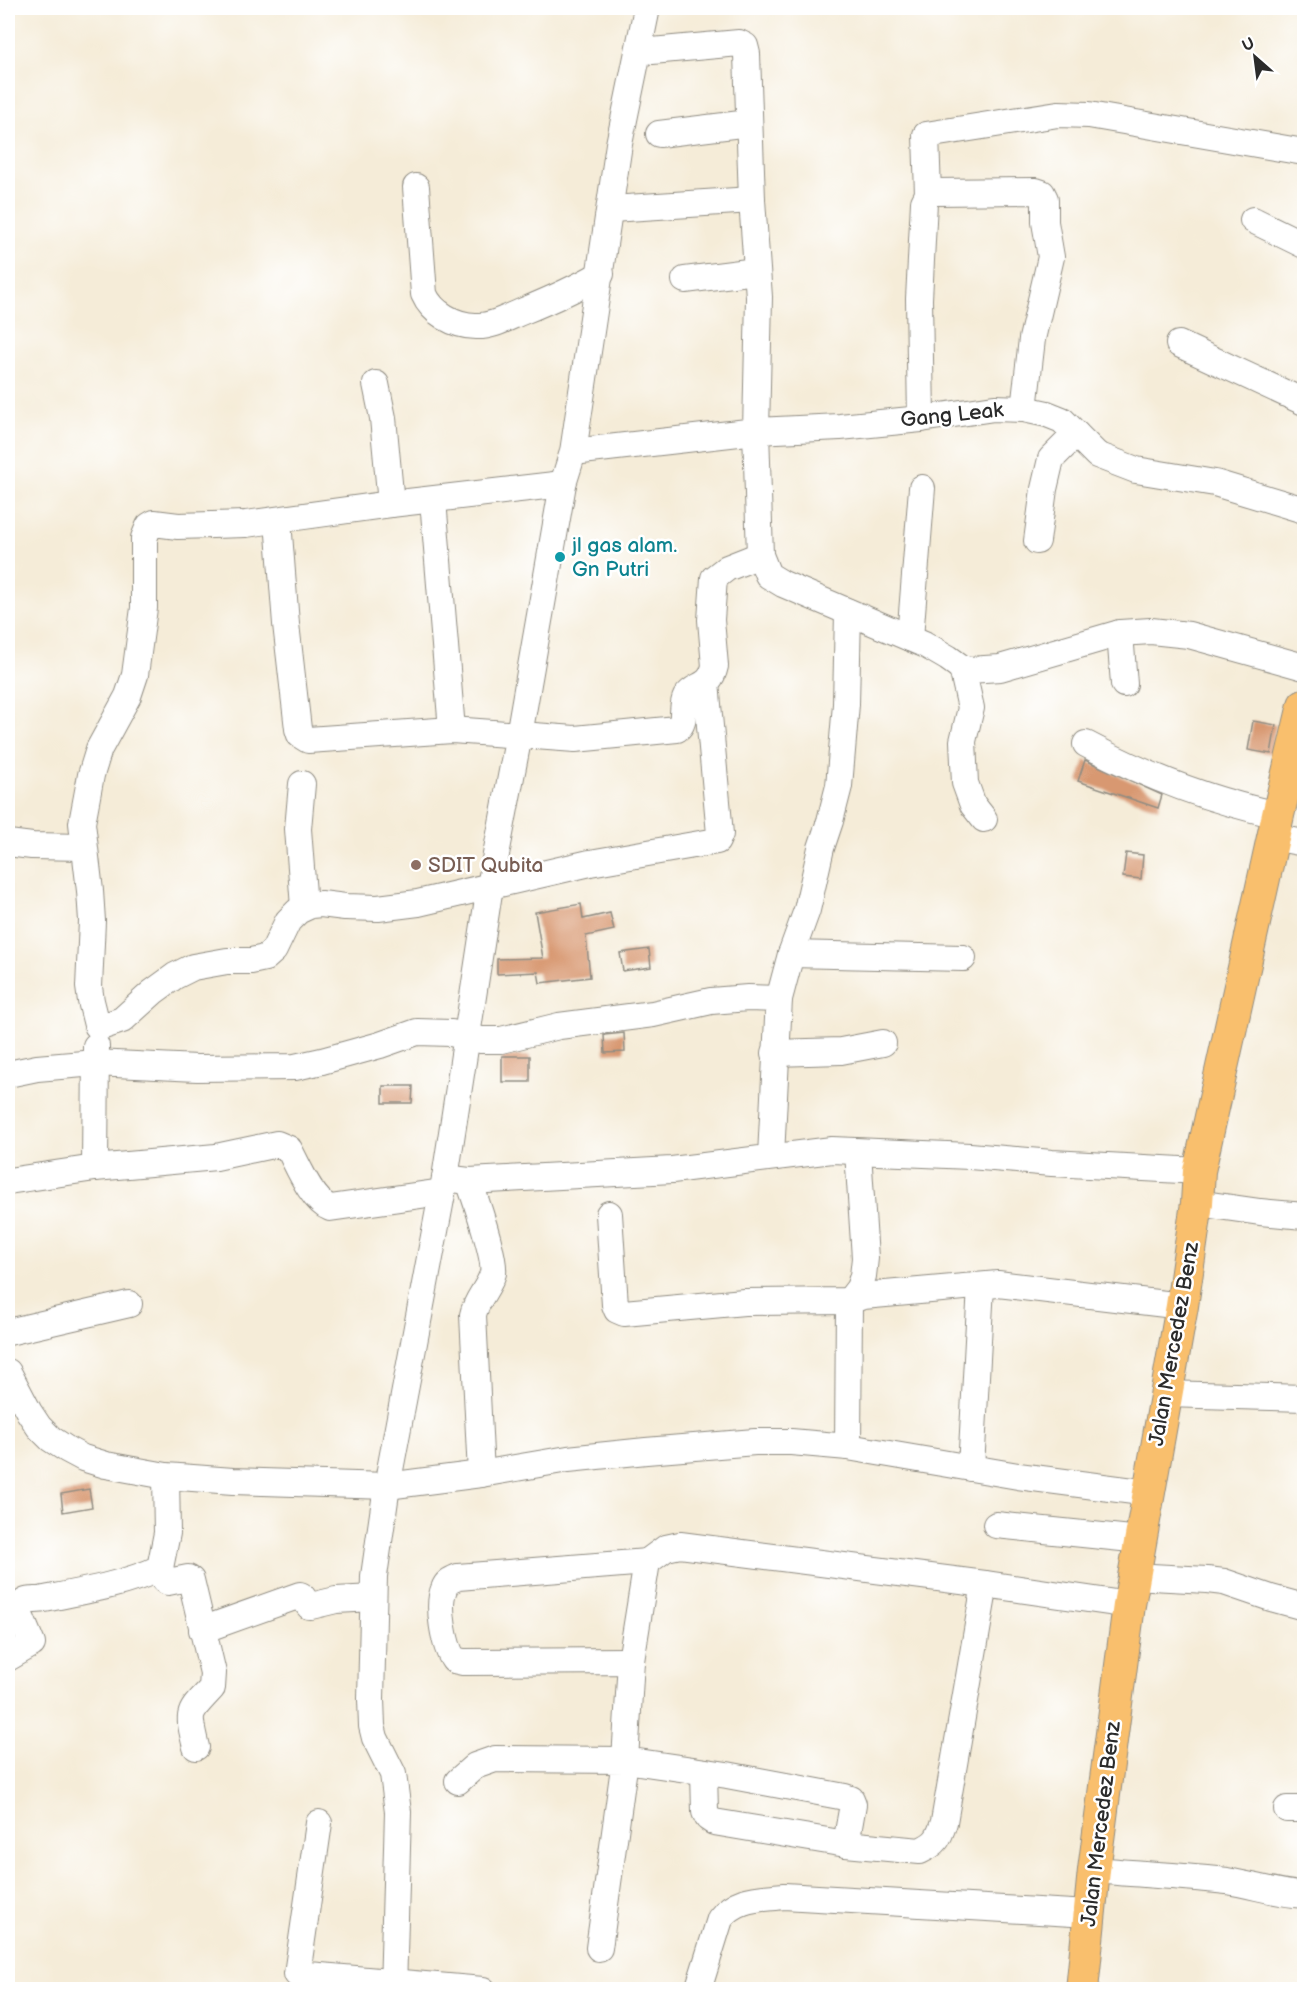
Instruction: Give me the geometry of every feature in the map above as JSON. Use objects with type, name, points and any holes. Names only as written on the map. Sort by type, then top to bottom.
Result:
[{"type":"main road","name":"Jalan Mercedez Benz","points":[[1082,1989],[1094,1870],[1131,1590],[1182,1306],[1197,1203],[1199,1171],[1275,826],[1305,705]]},
{"type":"street","points":[[393,1986],[398,1812],[393,1774],[375,1738],[372,1726],[371,1699],[374,1644],[373,1598],[381,1522],[452,1184],[468,1038],[490,886],[563,484],[573,453],[619,144],[646,8]]},
{"type":"street","points":[[652,51],[739,43],[745,46],[747,54],[752,200],[759,297],[756,431],[760,555],[768,575],[783,584],[938,651],[962,668],[978,670],[1000,668],[1120,633],[1151,631],[1189,635],[1305,667]]},
{"type":"street","points":[[921,419],[919,299],[924,202],[928,194],[926,135],[1058,114],[1089,115],[1305,152]]},
{"type":"street","points":[[659,134],[749,123]]},
{"type":"street","points":[[416,187],[424,294],[434,309],[449,318],[476,326],[492,324],[576,288],[601,274]]},
{"type":"street","points":[[928,194],[935,192],[1036,191],[1042,193],[1045,199],[1045,222],[1051,257],[1032,339],[1024,409]]},
{"type":"street","points":[[611,209],[752,200]]},
{"type":"street","points":[[1253,220],[1305,245]]},
{"type":"street","points":[[685,280],[756,271]]},
{"type":"street","points":[[1179,344],[1305,402]]},
{"type":"street","points":[[376,384],[383,418],[391,504]]},
{"type":"street","name":"Gang Leak","points":[[573,453],[756,431],[840,427],[921,419],[993,408],[1024,409],[1062,420],[1097,454],[1136,470],[1215,483],[1305,510]]},
{"type":"street","points":[[1037,541],[1044,489],[1051,459],[1076,434]]},
{"type":"street","points":[[95,1168],[94,1063],[97,1025],[89,987],[92,921],[82,823],[93,769],[102,744],[128,696],[138,663],[144,608],[145,531],[154,523],[207,526],[279,521],[391,504],[563,484]]},
{"type":"street","points":[[910,638],[922,488]]},
{"type":"street","points":[[433,500],[452,730]]},
{"type":"street","points":[[279,521],[286,624],[300,735],[308,740],[452,730],[574,739],[673,731],[681,727],[687,696],[706,683],[712,676],[715,666],[711,620],[714,578],[727,567],[760,555]]},
{"type":"street","points":[[771,1156],[779,999],[791,954],[807,910],[821,848],[839,786],[846,704],[848,612]]},
{"type":"street","points":[[1120,633],[1124,684]]},
{"type":"street","points":[[962,668],[971,708],[963,741],[965,783],[973,805],[984,819]]},
{"type":"street","points":[[97,1025],[112,1025],[122,1020],[165,983],[193,967],[265,958],[274,950],[288,921],[304,907],[321,904],[360,908],[397,906],[440,899],[590,863],[717,841],[720,834],[706,683]]},
{"type":"street","points":[[1086,744],[1188,789],[1238,806],[1305,843]]},
{"type":"street","points":[[302,784],[298,829],[304,907]]},
{"type":"street","points":[[8,843],[84,848]]},
{"type":"street","points":[[791,954],[963,958]]},
{"type":"street","points":[[8,1074],[37,1068],[94,1063],[197,1068],[295,1067],[380,1045],[417,1032],[451,1034],[481,1040],[501,1040],[517,1038],[559,1026],[653,1014],[711,1001],[748,998],[779,999]]},
{"type":"street","points":[[775,1053],[841,1051],[883,1043]]},
{"type":"street","points":[[8,1181],[95,1168],[216,1157],[277,1144],[290,1149],[315,1196],[326,1207],[335,1208],[452,1184],[672,1170],[832,1150],[970,1156],[1199,1171]]},
{"type":"street","points":[[848,1447],[849,1301],[859,1288],[865,1258],[858,1152]]},
{"type":"street","points":[[452,1184],[494,1267],[492,1276],[474,1307],[473,1315],[481,1474]]},
{"type":"street","points":[[1197,1203],[1305,1216]]},
{"type":"street","points":[[609,1215],[615,1305],[621,1312],[631,1313],[744,1302],[849,1301],[863,1296],[998,1284],[1182,1306]]},
{"type":"street","points":[[971,1468],[981,1286]]},
{"type":"street","points":[[8,1332],[129,1304]]},
{"type":"street","points":[[8,1372],[29,1412],[51,1439],[83,1458],[106,1465],[166,1476],[233,1481],[387,1486],[481,1474],[568,1459],[744,1442],[791,1442],[848,1447],[1072,1484],[1149,1493]]},
{"type":"street","points":[[1165,1394],[1305,1398]]},
{"type":"street","points":[[166,1476],[167,1533],[160,1568],[166,1581],[188,1578],[191,1580],[214,1684],[195,1705],[191,1713],[190,1720],[196,1746]]},
{"type":"street","points":[[996,1525],[1141,1540]]},
{"type":"street","points":[[631,1661],[463,1662],[454,1660],[446,1643],[442,1592],[450,1581],[472,1574],[647,1562],[666,1548],[680,1545],[985,1584],[1131,1590],[1207,1580],[1224,1582],[1305,1607]]},
{"type":"street","points":[[599,1948],[625,1760],[631,1661],[647,1562]]},
{"type":"street","points":[[8,1658],[32,1644],[12,1614],[21,1604],[133,1579],[160,1568]]},
{"type":"street","points":[[704,1772],[705,1812],[714,1822],[846,1844],[921,1851],[930,1846],[939,1839],[944,1822],[985,1584]]},
{"type":"street","points":[[202,1630],[300,1595],[309,1606],[336,1600],[373,1598]]},
{"type":"street","points":[[458,1781],[475,1766],[495,1758],[625,1760],[704,1772],[834,1794],[851,1799],[853,1804],[846,1844]]},
{"type":"street","points":[[319,1823],[296,1982],[483,1989]]},
{"type":"street","points":[[1094,1870],[1225,1881],[1305,1895]]},
{"type":"street","points":[[698,1989],[720,1919],[726,1910],[749,1899],[784,1896],[1089,1914]]},
{"type":"building","points":[[1253,721],[1276,725],[1271,754],[1248,750]]},
{"type":"building","points":[[1085,760],[1162,795],[1158,808],[1078,781]]},
{"type":"building","points":[[1126,853],[1143,855],[1141,879],[1123,877]]},
{"type":"building","points":[[581,904],[583,919],[610,913],[614,930],[586,936],[590,977],[540,983],[538,972],[497,974],[497,959],[543,958],[535,912]]},
{"type":"building","points":[[649,949],[651,967],[623,971],[620,953]]},
{"type":"building","points":[[624,1033],[625,1052],[605,1053],[604,1035]]},
{"type":"building","points":[[502,1056],[530,1056],[530,1082],[502,1082]]},
{"type":"building","points":[[383,1086],[413,1086],[412,1103],[383,1103]]},
{"type":"building","points":[[89,1489],[92,1507],[63,1512],[61,1494]]},
{"type":"place","name":"jl gas alam. Gn Putri","points":[[560,557]]},
{"type":"place","name":"SDIT Qubita","points":[[416,865]]}]
